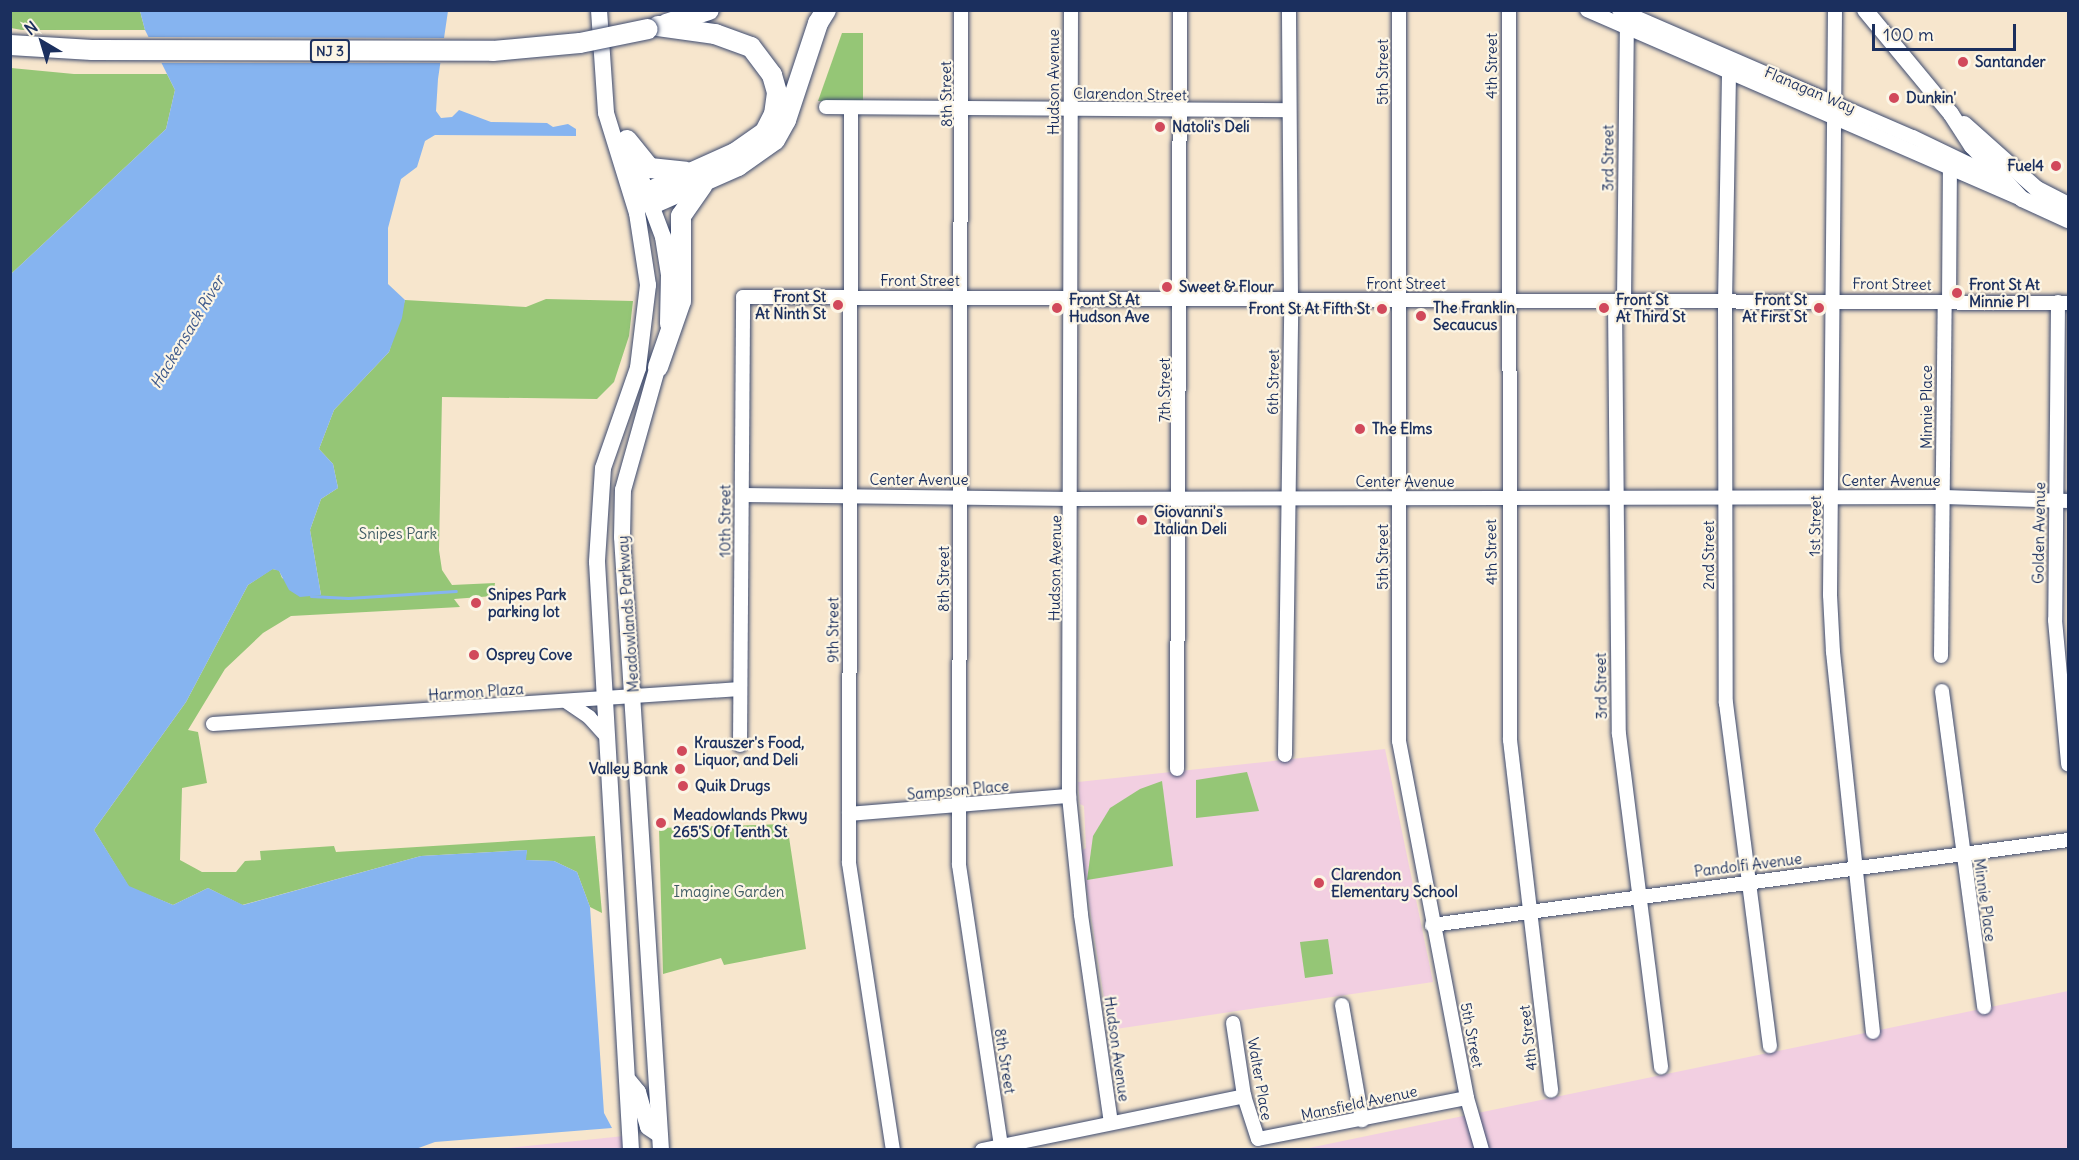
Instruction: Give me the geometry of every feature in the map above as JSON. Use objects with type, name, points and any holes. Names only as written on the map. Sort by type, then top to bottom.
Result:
[{"type":"highway","name":"NJ 3","points":[[10,45],[92,50],[493,51],[580,43],[653,27],[709,10]]},
{"type":"highway","points":[[648,199],[707,172],[760,154],[781,132],[818,23],[826,10]]},
{"type":"highway","points":[[653,27],[734,39],[751,47],[772,75],[776,104],[765,132],[749,146],[707,172],[681,216],[681,301],[658,367]]},
{"type":"highway","points":[[620,137],[641,161],[659,171],[707,172]]},
{"type":"main road","name":"Meadowlands Parkway","points":[[600,10],[607,97],[620,137],[646,262],[646,309],[638,368],[603,468],[598,508],[604,699],[632,1149]]},
{"type":"main road","points":[[1865,10],[1951,114],[1972,146],[2004,181],[2022,199],[2067,214]]},
{"type":"main road","points":[[1951,114],[2067,214]]},
{"type":"main road","name":"Meadowlands Parkway","points":[[620,137],[648,199],[667,260],[670,303],[658,367],[623,490],[633,697],[661,1142]]},
{"type":"main road","points":[[638,368],[650,342],[658,286],[648,199]]},
{"type":"main road","points":[[627,1080],[638,1092],[648,1127],[661,1142]]},
{"type":"street","name":"8th Street","points":[[961,10],[963,109],[959,865],[1001,1145]]},
{"type":"street","name":"Hudson Avenue","points":[[1071,10],[1072,499],[1069,796],[1081,915],[1111,1122]]},
{"type":"street","name":"7th Street","points":[[1177,769],[1181,499],[1180,10]]},
{"type":"street","name":"6th Street","points":[[1285,755],[1290,500],[1289,10]]},
{"type":"street","name":"5th Street","points":[[1399,10],[1399,741],[1432,925],[1467,1098],[1482,1149]]},
{"type":"street","name":"4th Street","points":[[1509,10],[1507,497],[1510,740],[1551,1091]]},
{"type":"street","name":"Flanagan Way","points":[[1587,10],[1624,18],[1835,112],[1972,164],[2004,181],[2042,192]]},
{"type":"street","name":"1st Street","points":[[1838,13],[1835,112],[1833,652],[1873,1032]]},
{"type":"street","name":"3rd Street","points":[[1624,18],[1615,497],[1619,734],[1660,1068]]},
{"type":"street","name":"2nd Street","points":[[1732,68],[1725,302],[1726,703],[1770,1046]]},
{"type":"street","name":"Clarendon Street","points":[[826,107],[1289,110]]},
{"type":"street","name":"9th Street","points":[[851,108],[849,814],[851,874],[893,1149]]},
{"type":"street","name":"Flanagan Way","points":[[1835,112],[1950,168],[2022,199]]},
{"type":"street","points":[[1950,168],[1961,163],[1972,164]]},
{"type":"street","name":"Minnie Place","points":[[1941,656],[1950,168]]},
{"type":"street","name":"Front Street","points":[[743,297],[1291,301],[1834,300],[2063,303]]},
{"type":"street","name":"10th Street","points":[[740,745],[743,297]]},
{"type":"street","name":"Golden Avenue","points":[[2063,303],[2062,501],[2055,620],[2068,764]]},
{"type":"street","name":"Center Avenue","points":[[742,495],[1290,500],[1507,497],[1944,497],[2062,501]]},
{"type":"street","name":"Harmon Plaza","points":[[213,724],[740,689]]},
{"type":"street","name":"Minnie Place","points":[[1942,691],[1984,1007]]},
{"type":"street","points":[[567,702],[589,717],[607,737]]},
{"type":"street","name":"Sampson Place","points":[[849,814],[959,807],[1069,796]]},
{"type":"street","name":"Pandolfi Avenue","points":[[1432,925],[1530,910],[2068,840]]},
{"type":"street","points":[[1342,1005],[1362,1120]]},
{"type":"street","name":"Walter Place","points":[[1233,1023],[1244,1096],[1258,1139]]},
{"type":"street","points":[[982,1149],[1244,1096]]},
{"type":"street","name":"Mansfield Avenue","points":[[1258,1139],[1467,1098]]},
{"type":"shaded area","points":[[1385,749],[1433,982],[1109,1030],[1081,851],[1086,848],[1084,806],[1080,804],[1078,782]]},
{"type":"shaded area","points":[[2068,991],[2068,1149],[1304,1149]]},
{"type":"shaded area","points":[[624,1136],[625,1150],[489,1150]]},
{"type":"green space","points":[[10,11],[140,11],[145,30],[22,30],[11,28]]},
{"type":"green space","points":[[842,33],[863,33],[863,102],[818,101]]},
{"type":"green space","points":[[11,68],[74,74],[167,74],[175,90],[166,129],[11,274]]},
{"type":"green space","name":"Snipes Park","points":[[546,299],[633,301],[629,336],[614,382],[597,399],[442,397],[439,550],[442,570],[452,585],[495,583],[493,596],[454,599],[460,607],[291,616],[263,633],[225,669],[188,730],[198,732],[207,783],[182,788],[180,860],[202,872],[236,872],[245,861],[261,860],[260,851],[334,846],[336,852],[595,836],[602,913],[590,907],[577,872],[554,861],[525,860],[527,850],[421,856],[242,905],[208,888],[173,905],[129,887],[94,830],[186,702],[248,585],[272,569],[279,570],[282,578],[321,595],[310,530],[321,499],[338,488],[333,464],[319,449],[334,410],[389,352],[405,300],[526,307]]},
{"type":"green space","points":[[1247,772],[1259,811],[1196,818],[1196,780]]},
{"type":"green space","points":[[1162,781],[1173,866],[1087,880],[1093,836],[1110,808],[1140,789]]},
{"type":"green space","name":"Imagine Garden","points":[[787,824],[806,949],[724,965],[721,958],[663,974],[659,828]]},
{"type":"green space","points":[[1328,939],[1333,974],[1305,978],[1300,942]]},
{"type":"water","name":"Hackensack River","points":[[140,11],[448,11],[438,79],[436,111],[441,118],[452,117],[459,110],[491,122],[547,123],[553,127],[568,124],[576,129],[576,136],[435,135],[425,141],[417,167],[401,179],[388,228],[388,284],[405,300],[402,318],[389,352],[334,410],[319,449],[333,464],[338,488],[321,499],[310,530],[321,595],[300,597],[289,590],[279,571],[273,569],[248,585],[186,702],[94,830],[129,886],[173,905],[208,888],[243,905],[421,856],[527,850],[526,860],[554,861],[577,872],[590,907],[604,1113],[612,1128],[435,1142],[413,1150],[11,1150],[11,274],[166,129],[175,90],[145,30]]},
{"type":"pier","points":[[145,37],[447,38],[443,63],[158,63]]},
{"type":"waterway","points":[[311,596],[348,598],[456,591]]},
{"type":"place","name":"Santander","points":[[1963,62]]},
{"type":"place","name":"Dunkin'","points":[[1894,98]]},
{"type":"place","name":"Natoli's Deli","points":[[1160,127]]},
{"type":"place","name":"Fuel4","points":[[2056,166]]},
{"type":"place","name":"Sweet & Flour","points":[[1167,287]]},
{"type":"place","name":"Front St At Minnie Pl","points":[[1957,293]]},
{"type":"place","name":"Front St At Ninth St","points":[[838,305]]},
{"type":"place","name":"Front St At Hudson Ave","points":[[1057,308]]},
{"type":"place","name":"Front St At Third St","points":[[1604,308]]},
{"type":"place","name":"Front St At First St","points":[[1819,308]]},
{"type":"place","name":"Front St At Fifth St","points":[[1382,309]]},
{"type":"place","name":"The Franklin Secaucus","points":[[1421,316]]},
{"type":"place","name":"The Elms","points":[[1360,429]]},
{"type":"place","name":"Giovanni's Italian Deli","points":[[1142,520]]},
{"type":"place","name":"Snipes Park parking lot","points":[[476,603]]},
{"type":"place","name":"Osprey Cove","points":[[474,655]]},
{"type":"place","name":"Krauszer's Food, Liquor, and Deli","points":[[682,751]]},
{"type":"place","name":"Valley Bank","points":[[680,769]]},
{"type":"place","name":"Quik Drugs","points":[[683,786]]},
{"type":"place","name":"Meadowlands Pkwy 265'S Of Tenth St","points":[[661,823]]},
{"type":"place","name":"Clarendon Elementary School","points":[[1319,883]]}]
